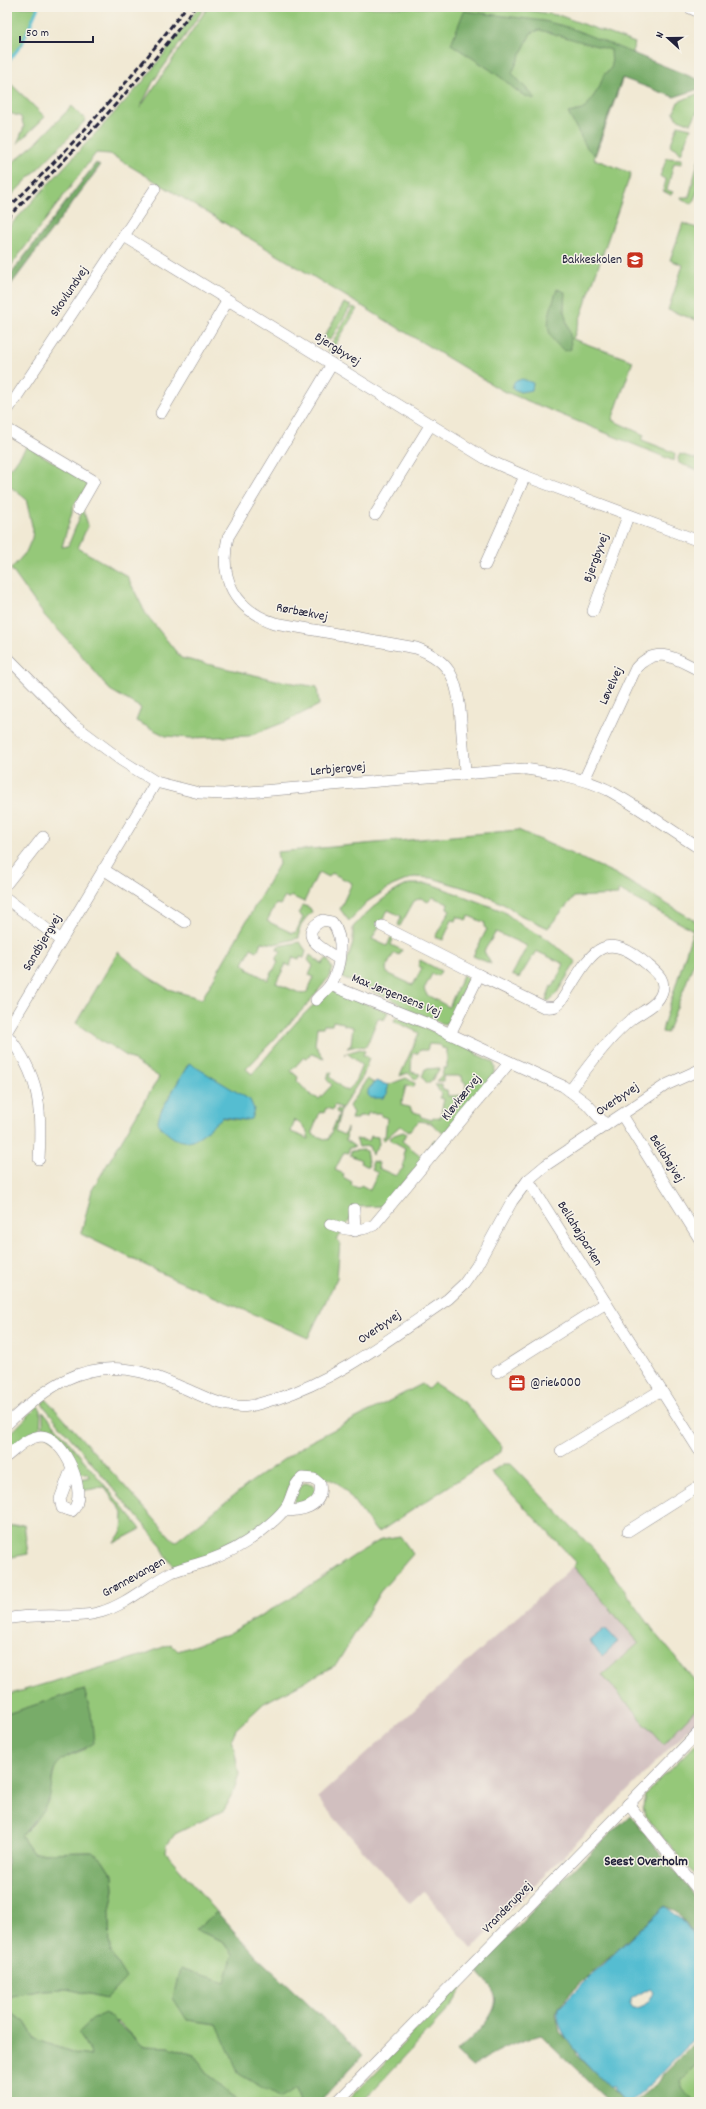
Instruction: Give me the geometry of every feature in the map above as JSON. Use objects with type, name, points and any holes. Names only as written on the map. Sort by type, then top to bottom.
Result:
[{"type":"street","points":[[688,7],[699,12]]},
{"type":"street","name":"Skovlundvej","points":[[7,411],[155,189]]},
{"type":"street","name":"Bjergbyvej","points":[[124,236],[488,460],[525,476],[699,542]]},
{"type":"street","points":[[161,412],[228,300]]},
{"type":"street","name":"Rørbækvej","points":[[332,364],[231,532],[225,549],[225,561],[230,585],[244,605],[264,619],[275,623],[416,648],[436,657],[450,671],[458,688],[465,772]]},
{"type":"street","points":[[376,515],[431,424]]},
{"type":"street","points":[[7,430],[94,481],[78,509]]},
{"type":"street","points":[[485,565],[525,476]]},
{"type":"street","name":"Bjergbyvej","points":[[593,611],[628,516]]},
{"type":"street","name":"Løvelvej","points":[[584,780],[636,668],[643,660],[661,654],[671,656],[699,670]]},
{"type":"street","name":"Lerbjergvej","points":[[7,657],[73,724],[121,760],[156,782],[199,793],[224,794],[465,772],[525,769],[556,773],[584,780],[608,790],[699,848]]},
{"type":"street","name":"Sandbjergvej","points":[[7,1031],[156,782]]},
{"type":"street","points":[[7,883],[43,837]]},
{"type":"street","points":[[104,869],[184,922]]},
{"type":"street","points":[[7,899],[62,940]]},
{"type":"street","points":[[382,926],[544,1007],[555,1007],[561,1001],[584,964],[594,953],[607,946],[619,947],[632,952],[660,975],[663,981],[661,994],[648,1010],[633,1019],[618,1033],[587,1067],[570,1091]]},
{"type":"street","name":"Max Jørgensens Vej","points":[[316,1000],[330,985],[339,959]]},
{"type":"street","name":"Max Jørgensens Vej","points":[[450,1034],[479,975]]},
{"type":"street","name":"Max Jørgensens Vej","points":[[330,985],[450,1034],[510,1062]]},
{"type":"street","points":[[7,1034],[30,1068],[37,1088],[41,1109],[39,1159]]},
{"type":"street","points":[[510,1062],[570,1091],[586,1103],[606,1125]]},
{"type":"street","name":"Kløvkærvej","points":[[355,1231],[374,1225],[510,1062]]},
{"type":"street","name":"Overbyvej","points":[[7,1424],[34,1398],[50,1387],[84,1372],[103,1369],[141,1372],[218,1403],[238,1407],[252,1406],[290,1394],[336,1374],[448,1299],[464,1284],[476,1267],[512,1201],[528,1180],[666,1085],[699,1070]]},
{"type":"street","name":"Bellahøjvej","points":[[622,1115],[699,1238]]},
{"type":"street","name":"Bellahøjparken","points":[[528,1180],[699,1450]]},
{"type":"street","points":[[330,1224],[345,1230],[355,1231],[354,1209]]},
{"type":"street","points":[[497,1372],[606,1303]]},
{"type":"street","points":[[561,1451],[661,1390]]},
{"type":"street","points":[[7,1456],[31,1439],[41,1436],[52,1440],[59,1446],[72,1467]]},
{"type":"street","points":[[628,1531],[699,1486]]},
{"type":"street","name":"Grønnevangen","points":[[7,1619],[25,1615],[82,1615],[101,1612],[121,1604],[173,1572],[209,1560],[237,1548],[262,1530],[283,1510]]},
{"type":"street","name":"Vranderupvej","points":[[337,2102],[699,1732]]},
{"type":"street","points":[[628,1804],[699,1891]]},
{"type":"shaded area","points":[[573,1566],[699,1712],[699,1718],[472,1949],[424,1891],[410,1904],[317,1798]]},
{"type":"green space","points":[[7,7],[38,7],[22,44],[7,63]]},
{"type":"green space","points":[[199,7],[205,7],[153,82],[140,108],[208,7],[517,8],[561,16],[635,43],[594,159],[631,173],[573,339],[633,361],[612,420],[644,435],[642,440],[675,453],[674,461],[501,390],[110,154],[96,153],[7,271],[7,229],[142,83]]},
{"type":"green space","points":[[464,11],[544,21],[568,27],[699,80],[699,89],[674,97],[622,78],[594,155],[587,148],[568,113],[582,110],[586,107],[599,88],[604,74],[608,72],[612,66],[611,50],[540,30],[531,33],[512,73],[536,99],[531,98],[518,92],[497,74],[451,44]]},
{"type":"green space","points":[[7,80],[45,117],[17,144],[24,127],[21,117],[7,112]]},
{"type":"green space","points":[[699,93],[699,108],[691,124],[676,118],[674,112],[678,102]]},
{"type":"green space","points":[[72,106],[86,120],[7,200],[7,167],[37,142]]},
{"type":"green space","points":[[678,125],[691,128],[681,154],[676,148],[670,146]]},
{"type":"green space","points":[[667,158],[682,159],[682,164],[674,163],[667,190],[673,192],[671,195],[663,191],[666,180],[660,176]]},
{"type":"green space","points":[[699,158],[699,188],[692,204],[682,200],[681,197],[689,197]]},
{"type":"green space","points":[[96,163],[100,166],[7,290],[7,279]]},
{"type":"green space","points":[[683,223],[699,229],[699,321],[668,310],[683,265],[670,260]]},
{"type":"green space","points":[[557,289],[565,292],[564,311],[570,334],[571,349],[565,351],[552,338],[549,331],[549,316]]},
{"type":"green space","points":[[344,303],[351,306],[330,340],[324,337]]},
{"type":"green space","points":[[353,307],[357,309],[331,352],[328,350]]},
{"type":"green space","points":[[27,446],[86,482],[87,487],[74,505],[62,547],[68,546],[83,509],[88,525],[78,548],[127,576],[146,614],[181,658],[276,680],[317,687],[319,705],[285,722],[249,736],[190,738],[166,736],[136,721],[141,708],[110,690],[76,649],[44,615],[11,569],[26,552],[32,538],[33,530],[26,499],[7,484],[7,469],[13,466]]},
{"type":"green space","points":[[680,454],[699,460],[699,471],[679,463],[678,458]]},
{"type":"green space","points":[[518,830],[614,873],[699,923],[699,949],[667,1033],[662,1032],[664,1023],[693,930],[618,890],[618,895],[574,897],[548,928],[518,914],[509,907],[481,893],[432,878],[414,877],[392,886],[367,902],[349,921],[340,909],[352,883],[332,873],[329,877],[321,873],[317,875],[304,902],[291,896],[290,898],[285,897],[280,905],[276,904],[267,921],[292,933],[296,932],[303,917],[298,914],[303,905],[310,908],[312,912],[306,917],[299,930],[299,938],[274,944],[262,942],[257,951],[251,948],[243,964],[248,967],[247,969],[268,980],[278,962],[276,960],[281,951],[277,949],[278,946],[300,942],[306,951],[304,958],[300,957],[299,959],[293,957],[290,966],[286,964],[276,983],[302,994],[307,992],[314,977],[309,975],[313,966],[308,960],[310,955],[322,964],[327,958],[332,969],[329,977],[305,1007],[246,1069],[252,1074],[311,1007],[332,991],[388,1012],[384,1020],[378,1018],[366,1047],[358,1046],[347,1048],[351,1045],[353,1027],[344,1025],[344,1023],[333,1021],[332,1025],[317,1027],[315,1045],[324,1058],[311,1054],[307,1058],[304,1057],[291,1071],[298,1077],[297,1081],[307,1092],[319,1099],[332,1085],[327,1080],[329,1072],[332,1073],[330,1077],[344,1090],[348,1090],[354,1084],[362,1065],[347,1053],[360,1049],[365,1051],[363,1055],[369,1058],[363,1076],[342,1108],[334,1105],[333,1110],[326,1108],[324,1113],[320,1112],[312,1132],[314,1135],[328,1140],[339,1114],[336,1112],[337,1109],[341,1110],[335,1131],[344,1135],[347,1128],[346,1140],[355,1147],[349,1148],[348,1153],[344,1152],[335,1170],[344,1174],[343,1177],[352,1182],[351,1185],[358,1188],[361,1185],[370,1190],[378,1173],[372,1170],[372,1161],[379,1163],[378,1168],[396,1176],[403,1168],[405,1156],[403,1155],[405,1148],[389,1139],[394,1135],[403,1132],[407,1134],[402,1141],[421,1156],[435,1139],[439,1141],[383,1206],[358,1207],[337,1240],[340,1243],[337,1278],[308,1338],[174,1279],[81,1234],[92,1190],[159,1077],[108,1044],[105,1044],[76,1023],[118,952],[147,976],[168,989],[202,999],[279,864],[277,852]],"holes":[[[189,1063],[245,1120],[161,1111]],[[295,1119],[306,1130],[309,1139],[291,1132]]]},
{"type":"green space","points":[[409,884],[431,884],[503,911],[521,925],[546,938],[576,962],[556,994],[549,1001],[546,1000],[551,986],[553,987],[564,964],[536,951],[519,978],[512,975],[527,946],[496,932],[484,951],[491,964],[473,956],[487,929],[484,927],[485,923],[469,916],[466,920],[457,916],[455,921],[452,920],[443,940],[435,937],[450,910],[447,908],[448,904],[433,897],[428,902],[421,898],[414,901],[400,926],[398,925],[401,916],[388,910],[372,939],[387,946],[391,937],[393,939],[391,945],[402,950],[399,955],[394,953],[386,968],[387,973],[413,985],[422,968],[418,966],[420,960],[441,971],[438,976],[432,974],[424,989],[427,995],[449,1007],[463,975],[468,979],[450,1021],[444,1024],[408,1010],[395,1001],[342,977],[353,942],[353,927],[379,902],[393,892]]},
{"type":"green space","points":[[396,1017],[419,1025],[476,1051],[476,1054],[493,1062],[495,1068],[493,1076],[444,1134],[431,1123],[419,1121],[409,1131],[400,1126],[383,1141],[382,1137],[385,1137],[387,1118],[381,1116],[381,1113],[368,1113],[367,1116],[359,1116],[358,1119],[351,1119],[353,1113],[349,1106],[367,1079],[374,1083],[368,1090],[388,1089],[388,1085],[406,1078],[415,1083],[414,1087],[406,1086],[401,1105],[411,1108],[411,1111],[420,1114],[421,1117],[432,1120],[433,1117],[440,1118],[444,1099],[439,1098],[441,1094],[435,1084],[442,1084],[442,1089],[447,1090],[448,1096],[465,1095],[466,1083],[463,1082],[462,1076],[443,1076],[443,1081],[436,1081],[442,1075],[444,1068],[447,1068],[447,1049],[442,1048],[440,1045],[429,1044],[427,1050],[420,1050],[418,1053],[412,1053],[411,1072],[420,1074],[416,1080],[408,1073],[400,1076],[419,1033],[394,1021]]},
{"type":"green space","points":[[440,1068],[430,1083],[427,1083],[422,1077],[425,1069]]},
{"type":"green space","points":[[371,1136],[378,1137],[379,1144],[372,1155],[369,1146],[359,1147],[356,1139],[369,1141]]},
{"type":"green space","points":[[351,1151],[366,1151],[369,1167],[360,1163],[361,1160],[350,1155]]},
{"type":"green space","points":[[434,1383],[466,1404],[502,1447],[501,1452],[379,1532],[377,1532],[339,1484],[316,1475],[303,1474],[297,1476],[293,1479],[285,1500],[278,1512],[255,1531],[230,1546],[175,1567],[165,1555],[161,1545],[42,1404],[46,1399],[175,1542],[251,1482],[306,1444],[422,1384],[428,1389]]},
{"type":"green space","points":[[38,1406],[41,1410],[40,1432],[7,1451],[7,1437]]},
{"type":"green space","points":[[43,1411],[141,1529],[114,1543],[122,1531],[123,1513],[104,1487],[81,1491],[80,1479],[89,1477],[87,1473],[80,1474],[74,1460],[66,1449],[43,1432]]},
{"type":"green space","points":[[503,1464],[511,1464],[598,1554],[654,1631],[699,1686],[699,1712],[696,1709],[663,1744],[602,1675],[639,1643],[573,1566],[576,1562],[491,1472]]},
{"type":"green space","points":[[304,1483],[312,1484],[317,1489],[311,1501],[296,1506],[294,1505],[297,1490]]},
{"type":"green space","points":[[24,1524],[28,1554],[7,1558],[7,1527]]},
{"type":"green space","points":[[400,1536],[413,1554],[380,1592],[336,1665],[264,1703],[236,1729],[232,1738],[239,1774],[232,1796],[224,1810],[175,1834],[167,1845],[166,1853],[217,1912],[195,1930],[223,1941],[233,1954],[225,1983],[180,1969],[187,2020],[217,2024],[228,2045],[296,2088],[300,2102],[238,2102],[211,2077],[194,2055],[169,2047],[142,2046],[117,2021],[91,2056],[77,2054],[35,2039],[25,2022],[7,2010],[7,2004],[11,1996],[43,1990],[67,1989],[107,1998],[125,1978],[110,1952],[109,1917],[114,1890],[113,1876],[102,1859],[91,1852],[33,1853],[21,1836],[34,1823],[49,1798],[55,1766],[65,1757],[86,1749],[84,1690],[7,1714],[7,1695],[137,1657],[171,1644],[178,1651],[228,1634],[290,1599],[355,1555],[382,1539]]},
{"type":"green space","points":[[84,1689],[91,1713],[94,1743],[69,1755],[57,1765],[53,1772],[49,1799],[44,1809],[21,1836],[33,1853],[92,1852],[102,1859],[113,1876],[114,1889],[109,1917],[110,1952],[126,1978],[107,1998],[67,1989],[43,1990],[11,1996],[7,2004],[7,1714]]},
{"type":"green space","points":[[699,1740],[699,1879],[645,1816],[643,1807],[645,1795]]},
{"type":"green space","points":[[630,1815],[692,1893],[699,1908],[699,1943],[677,1911],[665,1906],[577,1986],[558,2007],[556,2014],[560,2032],[572,2045],[576,2054],[625,2102],[610,2102],[541,2035],[505,2048],[472,2067],[456,2052],[484,2025],[490,2017],[496,2000],[494,1992],[488,1983],[476,1970],[563,1879]]},
{"type":"green space","points":[[217,1912],[256,1956],[363,2055],[319,2102],[300,2102],[296,2088],[280,2098],[239,2074],[217,2024],[187,2020],[173,1998],[180,1968],[225,1982],[233,1954],[223,1941],[195,1930]]},
{"type":"green space","points":[[463,1987],[451,2007],[362,2102],[347,2102],[457,1988]]},
{"type":"green space","points":[[7,2010],[25,2022],[35,2039],[77,2054],[91,2056],[79,2032],[93,2019],[106,2013],[142,2046],[169,2047],[194,2055],[211,2077],[238,2102],[7,2102]]},
{"type":"green space","points":[[699,2038],[699,2061],[680,2082],[683,2090],[696,2102],[634,2102],[659,2082],[663,2074]]},
{"type":"green space","points":[[699,2061],[699,2102],[696,2102],[683,2090],[680,2082]]},
{"type":"water","points":[[522,379],[533,383],[532,390],[520,392],[512,388],[514,382]]},
{"type":"water","points":[[189,1063],[250,1100],[254,1109],[251,1119],[245,1120],[223,1117],[198,1137],[191,1140],[184,1141],[176,1139],[167,1133],[157,1123],[161,1111]]},
{"type":"water","points":[[376,1081],[388,1085],[387,1094],[383,1098],[371,1098],[368,1095],[368,1090]]},
{"type":"water","points":[[604,1629],[607,1630],[618,1642],[602,1656],[589,1641]]},
{"type":"water","points":[[665,1906],[682,1920],[699,1944],[699,2028],[695,2037],[653,2082],[630,2102],[625,2102],[614,2090],[614,2087],[609,2087],[575,2051],[562,2030],[558,2019],[558,2008]],"holes":[[[650,1988],[654,1991],[646,2004],[639,2008],[632,2009],[629,2004],[632,1998]]]},
{"type":"waterway","points":[[7,63],[22,44],[38,7]]},
{"type":"railway","points":[[7,209],[101,112],[186,7]]},
{"type":"railway","points":[[7,218],[57,168],[129,90],[195,7]]},
{"type":"place","name":"Bakkeskolen","points":[[635,260]]},
{"type":"place","name":"@rie6000","points":[[517,1383]]},
{"type":"district","name":"Seest Overholm","points":[[646,1862]]}]
